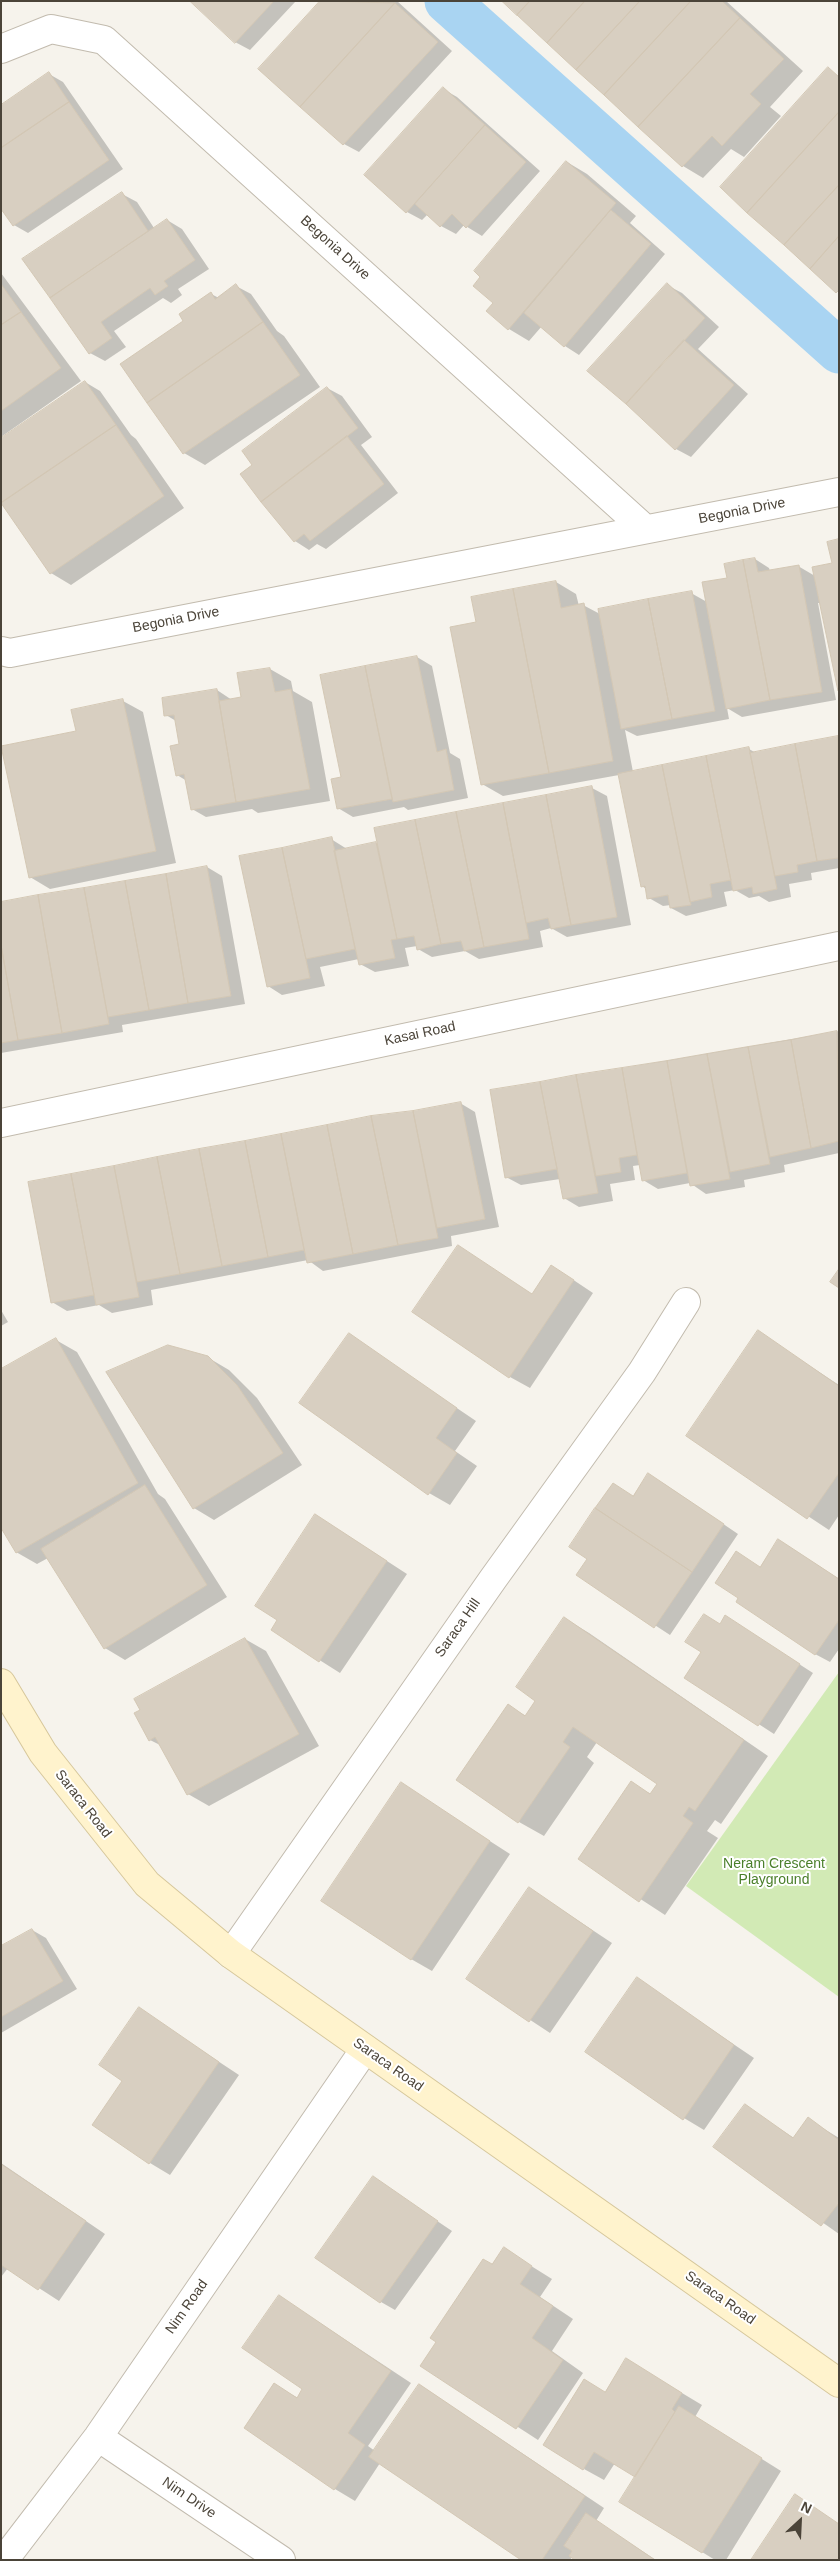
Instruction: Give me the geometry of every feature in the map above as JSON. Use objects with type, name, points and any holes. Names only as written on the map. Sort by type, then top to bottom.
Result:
[{"type":"street","name":"Begonia Drive","points":[[1,49],[51,29],[104,40],[645,529]]},
{"type":"street","name":"Begonia Drive","points":[[1,651],[10,653],[839,492]]},
{"type":"street","name":"Kasai Road","points":[[1,1123],[839,946]]},
{"type":"street","name":"Saraca Hill","points":[[231,1954],[454,1635],[642,1372],[686,1302]]},
{"type":"street","name":"Saraca Road","points":[[1,1683],[43,1753],[147,1884],[231,1954],[839,2383]]},
{"type":"street","name":"Nim Road","points":[[4,2560],[98,2436],[365,2049]]},
{"type":"street","name":"Nim Drive","points":[[98,2436],[281,2560]]},
{"type":"green space","name":"Neram Crescent Playground","points":[[839,1672],[839,1997],[686,1886]]},
{"type":"building","points":[[190,1],[274,1],[235,43]]},
{"type":"building","points":[[320,1],[395,3],[300,107],[258,69]]},
{"type":"building","points":[[502,1],[530,1],[517,15]]},
{"type":"building","points":[[530,1],[585,1],[547,43],[517,15]]},
{"type":"building","points":[[585,1],[640,1],[576,70],[547,43]]},
{"type":"building","points":[[640,1],[691,1],[604,95],[576,70]]},
{"type":"building","points":[[691,1],[722,1],[740,18],[638,127],[604,95]]},
{"type":"building","points":[[395,3],[438,42],[343,145],[300,107]]},
{"type":"building","points":[[740,18],[784,59],[750,94],[761,104],[722,146],[712,136],[682,167],[638,127]]},
{"type":"building","points":[[828,67],[839,77],[839,112],[747,213],[720,187]]},
{"type":"building","points":[[49,72],[69,102],[1,148],[1,105]]},
{"type":"building","points":[[443,87],[485,125],[406,213],[364,175]]},
{"type":"building","points":[[69,102],[109,160],[13,226],[1,209],[1,148]]},
{"type":"building","points":[[839,112],[839,185],[784,245],[747,213]]},
{"type":"building","points":[[485,125],[526,162],[466,228],[452,214],[440,227],[415,204]]},
{"type":"building","points":[[566,161],[616,203],[508,330],[486,311],[493,303],[473,286],[480,277],[474,271]]},
{"type":"building","points":[[839,185],[839,236],[810,269],[784,245]]},
{"type":"building","points":[[122,192],[148,231],[50,298],[22,259]]},
{"type":"building","points":[[611,210],[651,244],[564,347],[524,313]]},
{"type":"building","points":[[167,219],[195,260],[164,281],[168,286],[155,295],[150,288],[101,322],[112,338],[89,354],[50,298]]},
{"type":"building","points":[[839,236],[839,290],[836,293],[810,269]]},
{"type":"building","points":[[667,283],[705,318],[626,404],[587,371]]},
{"type":"building","points":[[1,284],[21,312],[1,325]]},
{"type":"building","points":[[236,284],[263,322],[147,403],[120,364],[183,321],[179,314],[211,292],[215,299]]},
{"type":"building","points":[[21,312],[61,368],[1,411],[1,325]]},
{"type":"building","points":[[263,322],[300,375],[183,454],[147,403]]},
{"type":"building","points":[[684,340],[734,385],[675,450],[626,404]]},
{"type":"building","points":[[85,381],[116,425],[1,503],[1,438]]},
{"type":"building","points":[[327,387],[358,428],[261,502],[240,474],[252,465],[242,451]]},
{"type":"building","points":[[116,425],[164,496],[50,574],[1,503]]},
{"type":"building","points":[[347,436],[384,484],[310,541],[304,534],[294,542],[261,502]]},
{"type":"building","points":[[839,539],[838,691],[812,567],[832,563],[827,542]]},
{"type":"building","points":[[755,558],[758,572],[799,565],[822,692],[770,700],[743,560]]},
{"type":"building","points":[[743,560],[770,700],[726,709],[702,582],[727,578],[724,564]]},
{"type":"building","points":[[556,581],[561,608],[584,603],[613,761],[549,773],[513,589]]},
{"type":"building","points":[[513,589],[549,773],[481,785],[450,627],[476,622],[471,597]]},
{"type":"building","points":[[692,591],[715,711],[672,719],[648,599]]},
{"type":"building","points":[[648,599],[672,719],[621,729],[598,609]]},
{"type":"building","points":[[417,656],[437,752],[446,749],[454,790],[393,802],[365,666]]},
{"type":"building","points":[[365,666],[392,799],[337,809],[331,779],[341,777],[320,675]]},
{"type":"building","points":[[270,668],[275,692],[291,689],[310,789],[236,802],[219,701],[241,697],[237,673]]},
{"type":"building","points":[[217,689],[236,802],[191,810],[184,774],[176,776],[170,746],[179,744],[174,715],[164,716],[162,698]]},
{"type":"building","points":[[123,699],[156,851],[29,878],[1,746],[76,731],[71,710]]},
{"type":"building","points":[[838,736],[839,860],[838,858],[817,861],[795,744]]},
{"type":"building","points":[[795,744],[817,861],[797,865],[798,872],[775,876],[750,753]]},
{"type":"building","points":[[749,747],[777,889],[753,894],[752,887],[733,891],[706,756]]},
{"type":"building","points":[[706,756],[731,880],[710,884],[712,897],[690,902],[662,765]]},
{"type":"building","points":[[662,765],[691,905],[670,908],[668,895],[647,899],[645,886],[641,887],[618,774]]},
{"type":"building","points":[[592,786],[617,917],[571,925],[546,795]]},
{"type":"building","points":[[546,795],[571,925],[551,929],[548,918],[526,923],[503,803]]},
{"type":"building","points":[[503,803],[529,939],[484,947],[456,812]]},
{"type":"building","points":[[456,812],[484,947],[464,951],[461,941],[441,944],[415,820]]},
{"type":"building","points":[[415,820],[441,944],[417,950],[414,936],[397,939],[374,828]]},
{"type":"building","points":[[332,837],[355,949],[306,959],[282,848]]},
{"type":"building","points":[[376,842],[397,939],[391,940],[395,958],[359,965],[334,851]]},
{"type":"building","points":[[282,848],[310,978],[267,987],[239,856]]},
{"type":"building","points":[[207,866],[231,996],[188,1003],[166,874]]},
{"type":"building","points":[[166,874],[188,1003],[149,1010],[125,881]]},
{"type":"building","points":[[125,881],[149,1010],[108,1017],[84,888]]},
{"type":"building","points":[[84,888],[109,1024],[62,1033],[38,895]]},
{"type":"building","points":[[38,895],[62,1033],[18,1040],[1,945],[1,902]]},
{"type":"building","points":[[1,945],[18,1040],[1,1043]]},
{"type":"building","points":[[837,1031],[839,1141],[811,1148],[791,1040]]},
{"type":"building","points":[[791,1040],[811,1148],[770,1157],[748,1047]]},
{"type":"building","points":[[748,1047],[770,1164],[730,1172],[707,1054]]},
{"type":"building","points":[[707,1054],[730,1179],[690,1186],[667,1061]]},
{"type":"building","points":[[667,1061],[687,1173],[642,1181],[622,1068]]},
{"type":"building","points":[[622,1068],[637,1155],[619,1158],[621,1172],[596,1176],[576,1075]]},
{"type":"building","points":[[576,1075],[598,1193],[563,1199],[540,1082]]},
{"type":"building","points":[[540,1082],[557,1169],[505,1178],[490,1090]]},
{"type":"building","points":[[461,1102],[485,1219],[437,1228],[413,1111]]},
{"type":"building","points":[[413,1111],[438,1238],[398,1245],[371,1116]]},
{"type":"building","points":[[371,1116],[398,1245],[353,1254],[327,1125]]},
{"type":"building","points":[[327,1125],[353,1254],[307,1263],[281,1134]]},
{"type":"building","points":[[281,1134],[304,1250],[268,1257],[245,1141]]},
{"type":"building","points":[[245,1141],[268,1257],[222,1266],[199,1149]]},
{"type":"building","points":[[199,1149],[222,1266],[180,1274],[157,1157]]},
{"type":"building","points":[[157,1157],[180,1274],[137,1282],[114,1166]]},
{"type":"building","points":[[114,1166],[139,1297],[96,1305],[71,1174]]},
{"type":"building","points":[[71,1174],[94,1295],[51,1303],[28,1182]]},
{"type":"building","points":[[458,1245],[532,1294],[551,1265],[574,1280],[509,1378],[412,1312]]},
{"type":"building","points":[[839,1269],[839,1288],[830,1282]]},
{"type":"building","points":[[758,1330],[839,1386],[839,1473],[807,1519],[686,1436]]},
{"type":"building","points":[[349,1333],[457,1408],[436,1438],[457,1453],[428,1495],[299,1403]]},
{"type":"building","points":[[56,1338],[138,1483],[16,1553],[1,1528],[1,1369]]},
{"type":"building","points":[[168,1345],[208,1356],[237,1385],[283,1453],[193,1509],[106,1372]]},
{"type":"building","points":[[648,1473],[724,1524],[692,1572],[595,1508],[613,1483],[633,1496]]},
{"type":"building","points":[[145,1485],[207,1585],[104,1649],[41,1549]]},
{"type":"building","points":[[595,1508],[692,1572],[654,1628],[576,1575],[587,1559],[569,1547]]},
{"type":"building","points":[[315,1514],[387,1561],[319,1662],[271,1630],[277,1620],[255,1606]]},
{"type":"building","points":[[778,1539],[839,1579],[839,1620],[815,1655],[736,1602],[738,1598],[715,1583],[736,1551],[760,1567]]},
{"type":"building","points":[[704,1614],[720,1624],[725,1615],[800,1664],[758,1726],[684,1678],[701,1652],[685,1642]]},
{"type":"building","points":[[564,1617],[744,1740],[695,1811],[689,1807],[683,1816],[693,1823],[639,1902],[578,1859],[631,1781],[650,1794],[657,1784],[573,1727],[563,1742],[570,1747],[518,1823],[456,1780],[508,1704],[525,1716],[535,1701],[516,1687]]},
{"type":"building","points":[[245,1638],[299,1734],[187,1795],[155,1737],[149,1741],[134,1713],[140,1710],[134,1699]]},
{"type":"building","points":[[401,1782],[490,1841],[411,1960],[321,1901]]},
{"type":"building","points":[[529,1887],[593,1931],[529,2022],[466,1979]]},
{"type":"building","points":[[32,1929],[63,1981],[1,2017],[1,1946]]},
{"type":"building","points":[[637,1977],[734,2045],[683,2120],[585,2052]]},
{"type":"building","points":[[139,2007],[219,2062],[149,2164],[92,2125],[122,2081],[99,2065]]},
{"type":"building","points":[[745,2104],[793,2138],[808,2117],[839,2140],[839,2203],[821,2226],[713,2147]]},
{"type":"building","points":[[1,2164],[86,2221],[38,2290],[1,2265]]},
{"type":"building","points":[[373,2176],[438,2221],[380,2303],[315,2258]]},
{"type":"building","points":[[504,2247],[532,2266],[520,2284],[553,2306],[532,2338],[563,2360],[516,2429],[420,2366],[436,2342],[430,2338],[483,2259],[492,2264]]},
{"type":"building","points":[[279,2295],[391,2371],[348,2433],[365,2445],[334,2490],[244,2428],[274,2383],[297,2398],[302,2389],[242,2348]]},
{"type":"building","points":[[626,2358],[682,2393],[672,2409],[675,2412],[635,2477],[594,2452],[583,2470],[543,2445],[584,2379],[605,2392]]},
{"type":"building","points":[[419,2384],[585,2496],[542,2560],[521,2560],[369,2457]]},
{"type":"building","points":[[679,2406],[762,2458],[702,2553],[619,2502]]},
{"type":"building","points":[[795,2494],[839,2524],[839,2560],[751,2560]]},
{"type":"building","points":[[586,2513],[655,2560],[575,2560],[569,2556],[572,2551],[564,2546]]},
{"type":"waterway","points":[[447,1],[839,351]]}]
